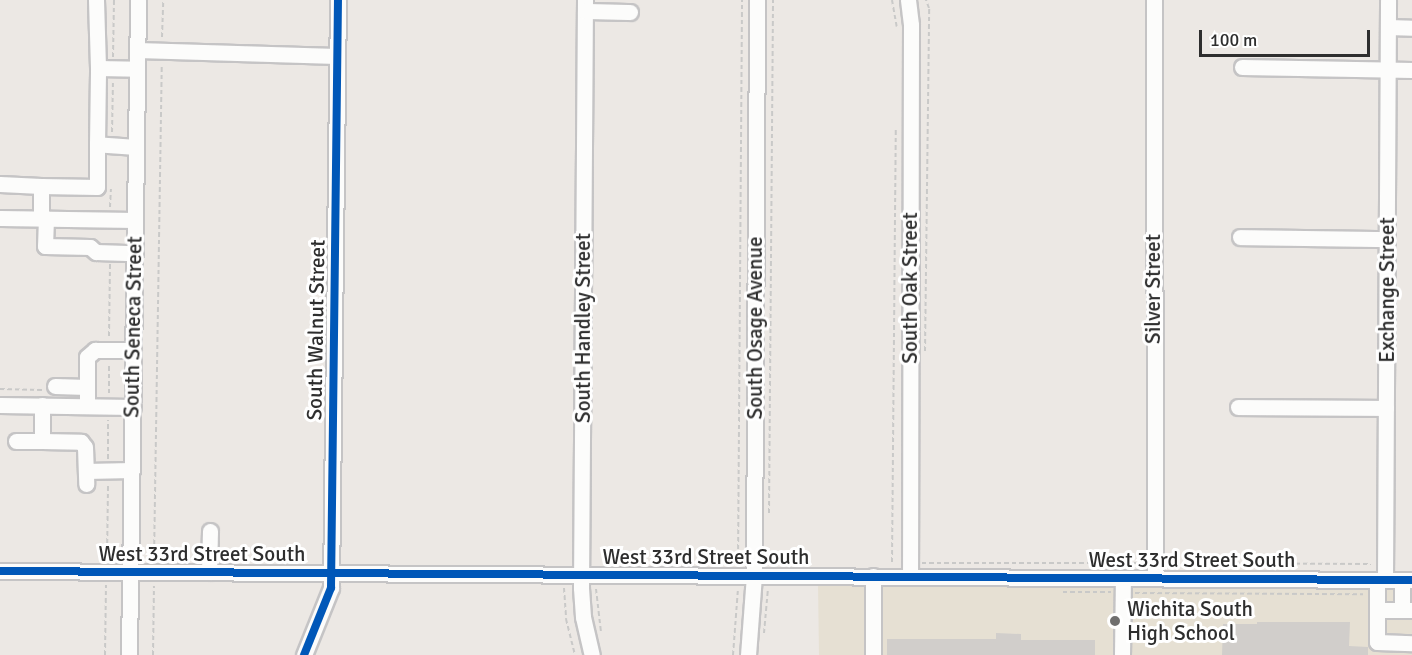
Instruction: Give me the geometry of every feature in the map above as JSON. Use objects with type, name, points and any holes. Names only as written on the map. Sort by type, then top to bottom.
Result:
[{"type":"street","points":[[0,184],[98,188],[104,145],[105,68],[96,0]]},
{"type":"street","name":"South Seneca Street","points":[[129,655],[138,0]]},
{"type":"street","name":"South Walnut Street","points":[[304,655],[326,607],[332,573],[338,0]]},
{"type":"street","name":"South Osage Avenue","points":[[748,655],[761,575],[757,0]]},
{"type":"street","name":"South Oak Street","points":[[908,0],[911,24],[916,570]]},
{"type":"street","name":"Silver Street","points":[[1154,0],[1155,571]]},
{"type":"street","name":"Exchange Street","points":[[1377,649],[1386,408],[1388,0]]},
{"type":"street","points":[[585,6],[630,12]]},
{"type":"street","name":"South Handley Street","points":[[585,6],[581,574],[583,617],[592,655]]},
{"type":"street","points":[[1388,27],[1412,28]]},
{"type":"street","points":[[137,51],[338,56]]},
{"type":"street","points":[[1242,67],[1412,70]]},
{"type":"street","points":[[105,68],[137,69]]},
{"type":"street","points":[[104,145],[136,147]]},
{"type":"street","points":[[41,186],[45,246],[90,247],[96,252],[134,252]]},
{"type":"street","points":[[0,218],[135,220]]},
{"type":"street","points":[[1240,237],[1386,239]]},
{"type":"street","points":[[87,405],[87,357],[95,350],[133,350]]},
{"type":"street","points":[[55,386],[87,387]]},
{"type":"street","points":[[0,405],[133,407]]},
{"type":"street","points":[[42,405],[42,441]]},
{"type":"street","points":[[1238,407],[1386,408]]},
{"type":"street","points":[[16,441],[81,442],[85,447],[86,477],[108,470],[132,470]]},
{"type":"street","points":[[209,572],[210,531]]},
{"type":"street","name":"West 33rd Street South","points":[[0,571],[873,576],[916,570],[1123,578],[1155,571],[1407,580]]},
{"type":"street","points":[[873,576],[873,655]]},
{"type":"street","points":[[1122,655],[1123,578]]},
{"type":"street","points":[[1377,610],[1407,610],[1407,580]]},
{"type":"street","points":[[1377,649],[1412,643]]},
{"type":"path","points":[[104,145],[105,68],[114,0]]},
{"type":"path","points":[[153,655],[163,0]]},
{"type":"path","points":[[733,655],[738,575],[742,0]]},
{"type":"path","points":[[769,514],[773,0]]},
{"type":"path","points":[[892,0],[897,33]]},
{"type":"path","points":[[925,354],[929,8],[926,0]]},
{"type":"path","points":[[897,121],[891,562],[916,570],[1155,571],[1371,564]]},
{"type":"path","points":[[110,219],[111,181]]},
{"type":"path","points":[[105,655],[110,252]]},
{"type":"path","points":[[916,570],[922,553]]},
{"type":"path","points":[[761,575],[763,641]]},
{"type":"path","points":[[564,588],[566,619],[574,655]]},
{"type":"path","points":[[596,589],[602,636]]},
{"type":"shaded area","name":"Wichita South High School","points":[[818,584],[1412,587],[1412,655],[819,655]]},
{"type":"building","name":"Wichita South High School","points":[[1257,622],[1350,622],[1349,646],[1368,647],[1368,655],[1222,655],[1223,624],[1257,624]]},
{"type":"building","name":"Wichita South High School","points":[[996,633],[1021,634],[1021,640],[1095,640],[1095,655],[887,655],[887,639],[996,639]]},
{"type":"cycle path","points":[[304,655],[331,588],[338,0]]},
{"type":"cycle path","points":[[0,571],[1412,580]]},
{"type":"place","name":"Wichita South High School","points":[[1115,621]]}]
